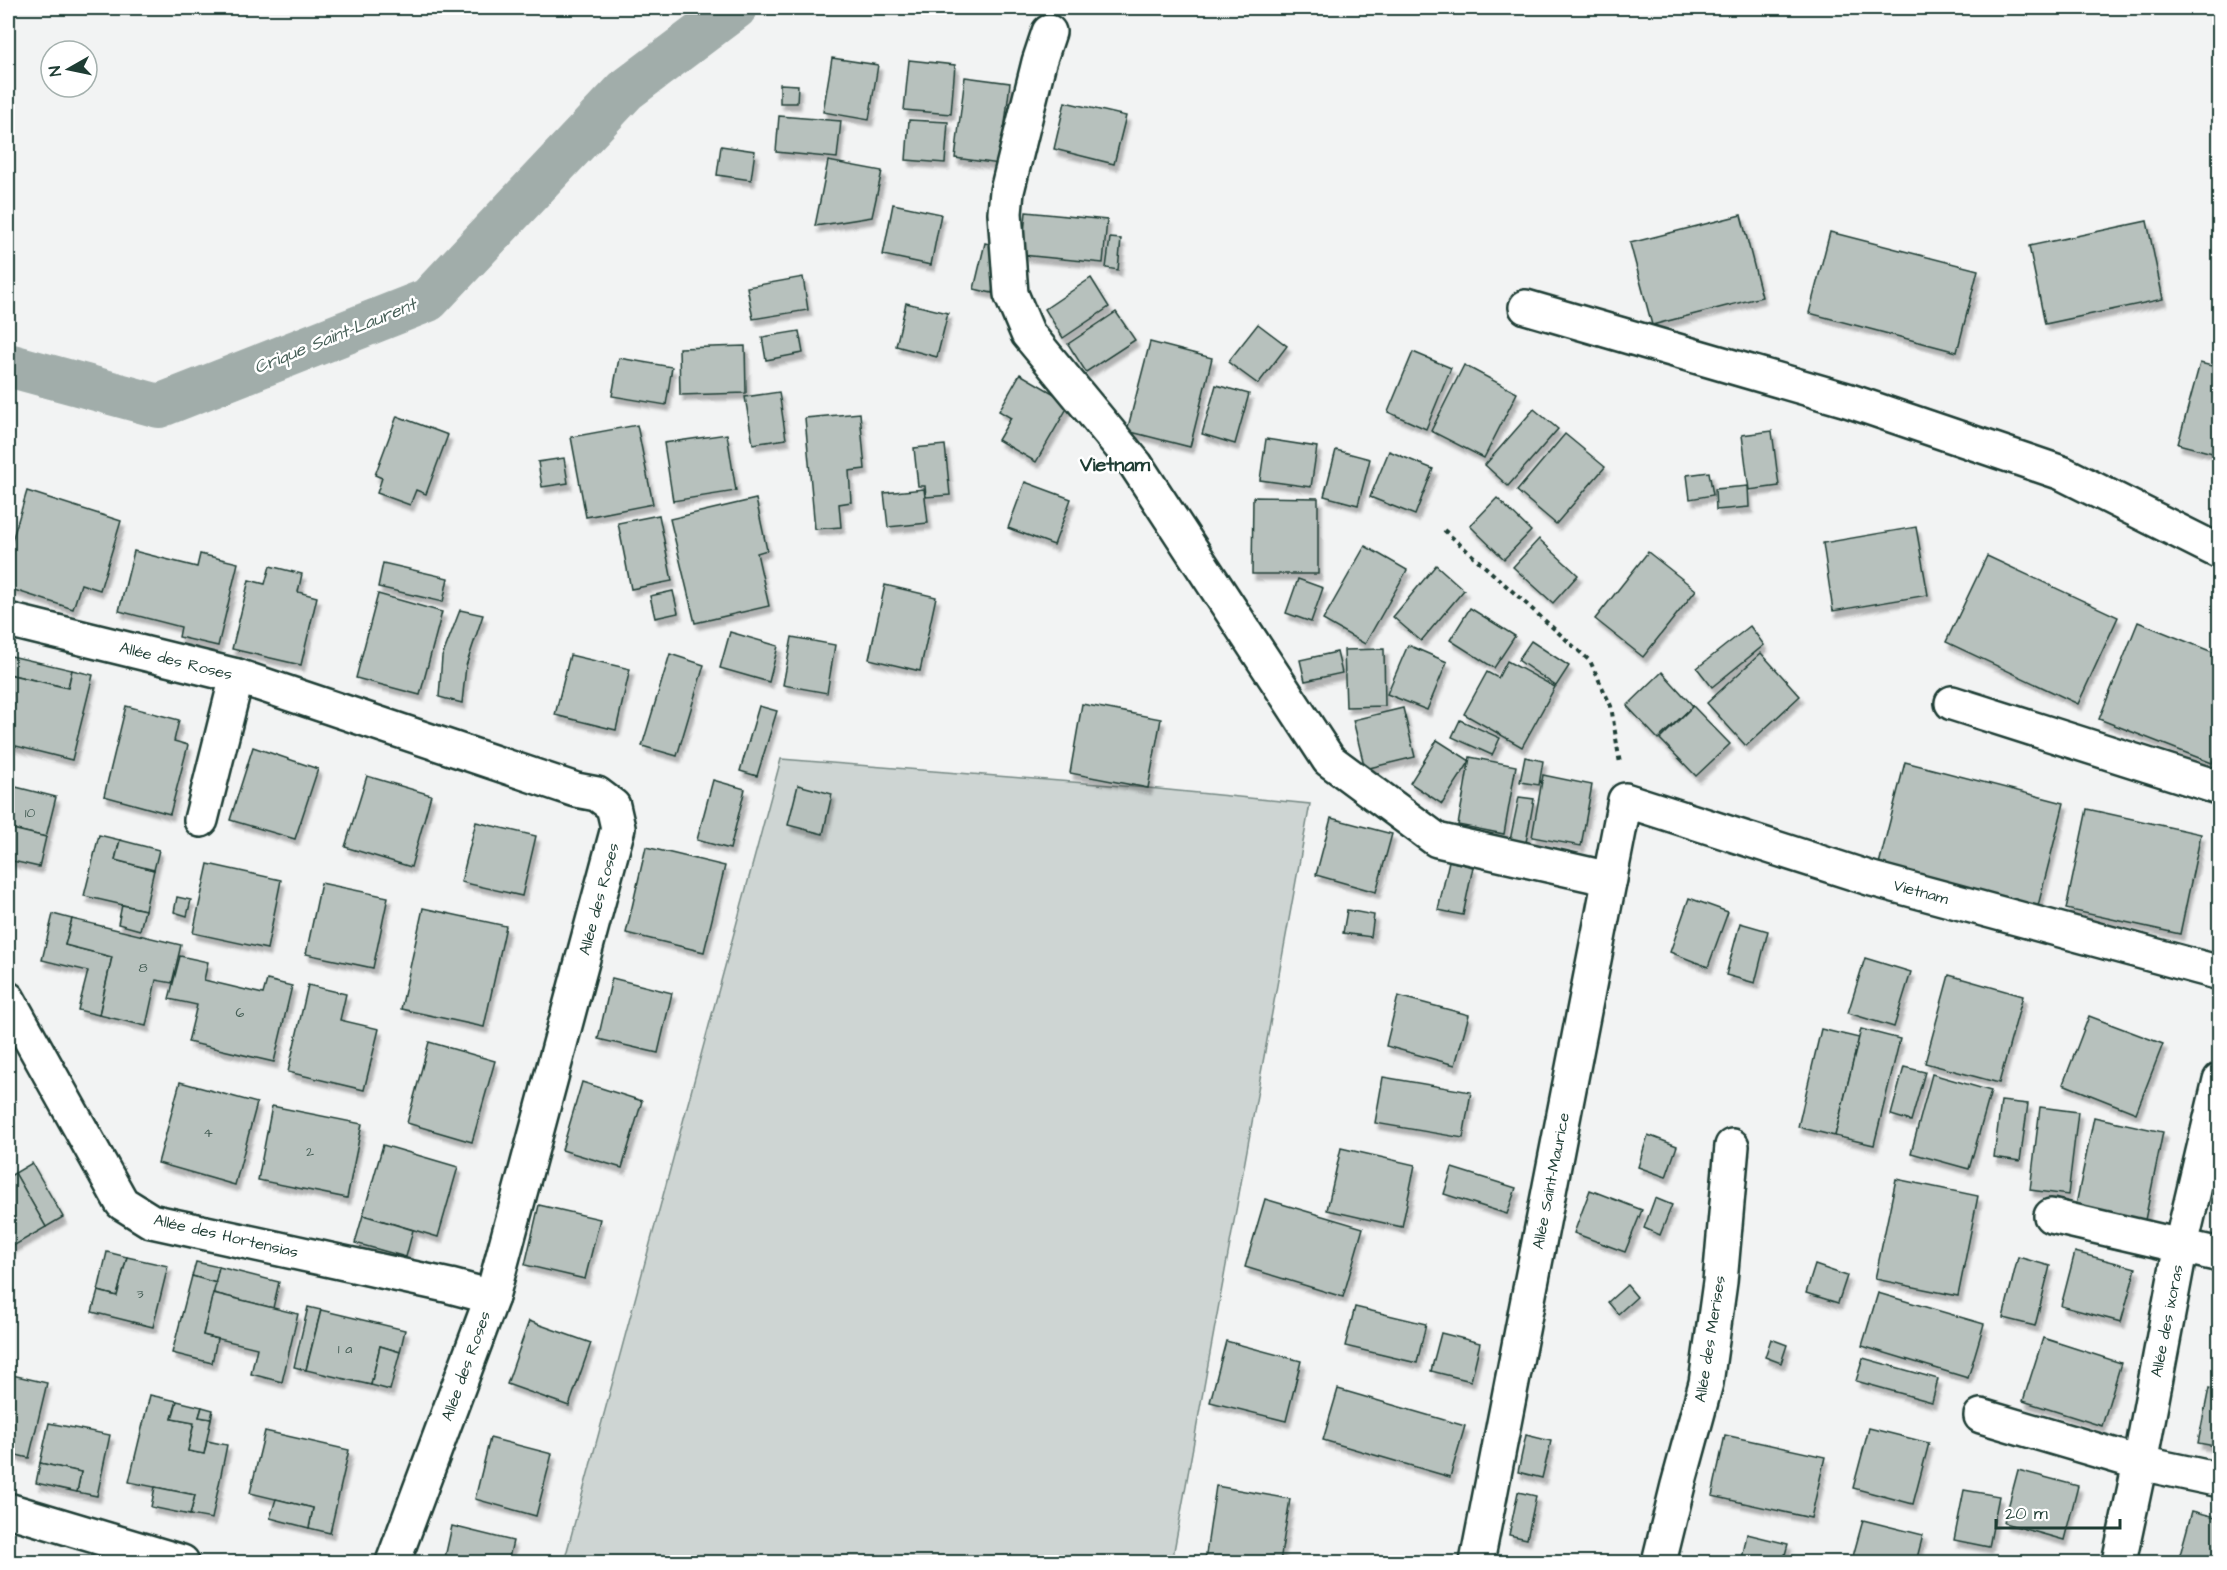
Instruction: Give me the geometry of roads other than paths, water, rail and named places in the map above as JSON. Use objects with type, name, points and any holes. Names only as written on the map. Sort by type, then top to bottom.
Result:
[{"type":"street","points":[[1049,32],[1039,62],[1007,191],[1005,213],[1011,294],[1028,333],[1136,465],[1329,760],[1437,840],[1610,879]]},
{"type":"street","points":[[1526,307],[1846,400],[2062,473],[2220,552]]},
{"type":"street","name":"Allée des Roses","points":[[8,621],[237,676],[576,790],[597,794],[613,806],[618,828],[492,1297],[393,1563]]},
{"type":"street","points":[[201,820],[237,676]]},
{"type":"street","points":[[1952,703],[2220,788]]},
{"type":"street","name":"Allée Saint-Maurice","points":[[1477,1563],[1625,800]]},
{"type":"street","name":"Vietnam","points":[[1625,800],[1872,879],[2220,973]]},
{"type":"street","name":"Allée des Hortensias","points":[[8,999],[122,1203],[152,1221],[492,1297]]},
{"type":"street","name":"Allée des ixoras","points":[[2119,1563],[2181,1245],[2220,1080]]},
{"type":"street","name":"Allée des Merises","points":[[1659,1563],[1706,1383],[1720,1282],[1732,1146]]},
{"type":"street","points":[[2051,1216],[2220,1255]]},
{"type":"street","points":[[1981,1416],[2140,1463],[2220,1480]]},
{"type":"street","points":[[8,1510],[182,1563]]},
{"type":"waterway","name":"Crique Saint-Laurent","points":[[8,365],[159,406],[428,300],[626,90],[735,8]]},
{"type":"district","name":"Vietnam","points":[[1115,465]]}]
